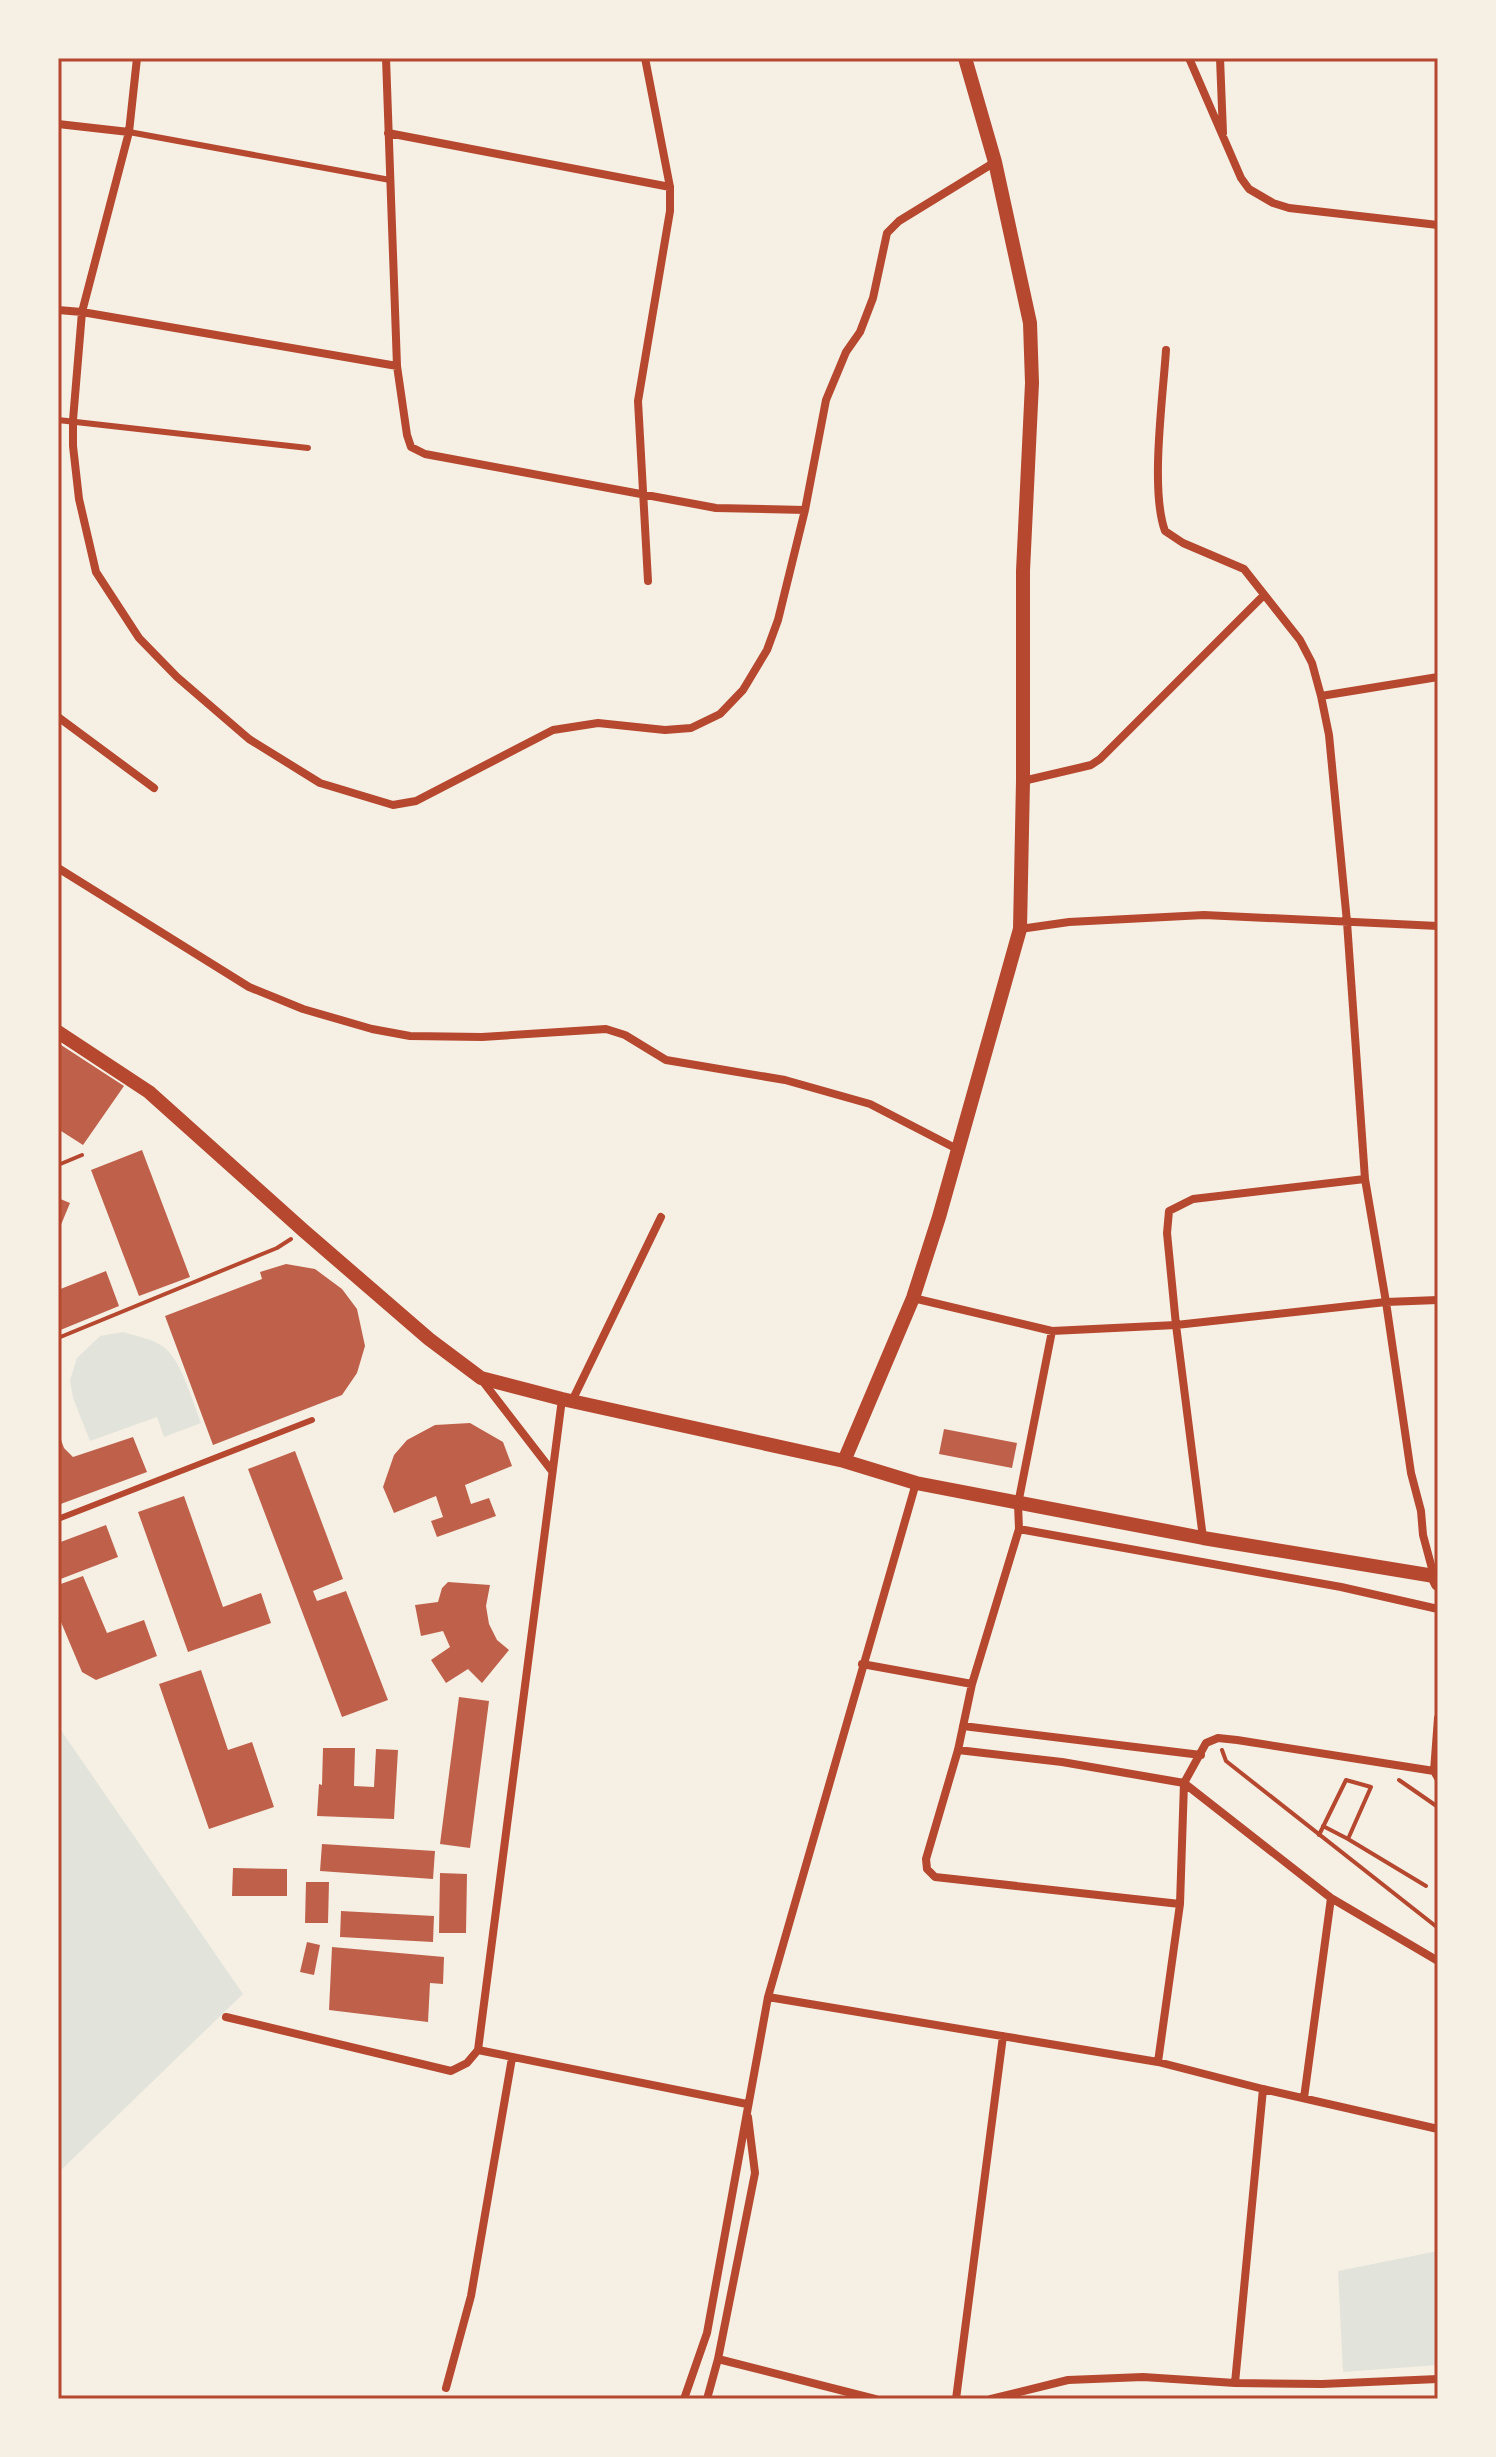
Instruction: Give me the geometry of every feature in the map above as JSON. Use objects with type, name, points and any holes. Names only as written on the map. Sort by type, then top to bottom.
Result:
[{"type":"street","points":[[137,58],[129,132],[82,312],[73,420],[79,499],[96,572],[139,638],[177,677],[249,739],[320,783],[393,805],[416,801],[553,730],[598,723],[665,730],[691,728],[720,714],[743,690],[767,650],[778,620],[805,510],[826,400],[846,352],[860,332],[869,309],[887,233],[899,221],[995,162]]},
{"type":"street","points":[[386,58],[397,366],[411,447],[425,454],[716,508],[805,510]]},
{"type":"street","points":[[645,58],[670,187],[670,211],[638,401],[648,581]]},
{"type":"street","points":[[844,1461],[913,1298],[959,1150],[1020,929],[1023,571],[1032,383],[1030,323],[995,162],[965,58]]},
{"type":"street","points":[[1189,58],[1223,139],[1249,189],[1289,208],[1438,225]]},
{"type":"street","points":[[1220,58],[1223,139]]},
{"type":"street","points":[[58,124],[129,132]]},
{"type":"street","points":[[388,133],[670,187]]},
{"type":"street","points":[[58,310],[397,366]]},
{"type":"street","points":[[481,1378],[844,1461],[916,1483],[1436,1580],[1423,1535],[1421,1511],[1411,1473],[1365,1179],[1347,922],[1329,735],[1321,696],[1312,663],[1300,640],[1244,569],[1183,543],[1165,531],[1159,508],[1159,460],[1166,350]]},
{"type":"street","points":[[1023,781],[1091,765],[1100,759],[1264,595]]},
{"type":"street","points":[[1321,696],[1438,677]]},
{"type":"street","points":[[58,717],[154,788]]},
{"type":"street","points":[[58,868],[249,987],[303,1009],[372,1029],[410,1036],[482,1037],[606,1029],[625,1035],[666,1060],[785,1080],[870,1104],[959,1150]]},
{"type":"street","points":[[1020,929],[1084,921],[1204,915],[1438,926]]},
{"type":"street","points":[[58,1032],[149,1092],[429,1339],[481,1378],[552,1471]]},
{"type":"street","points":[[1203,1538],[1176,1325],[1167,1221],[1169,1211],[1193,1199],[1365,1179]]},
{"type":"street","points":[[226,2017],[451,2071],[467,2063],[478,2050],[552,1471],[567,1400],[661,1217]]},
{"type":"street","points":[[913,1298],[1052,1331],[1176,1325],[1386,1302],[1438,1300]]},
{"type":"street","points":[[1052,1331],[1018,1504],[1019,1529],[972,1684],[958,1750],[926,1859],[927,1869],[935,1877],[1180,1904]]},
{"type":"street","points":[[684,2399],[707,2333],[768,1997],[916,1483]]},
{"type":"street","points":[[1019,1529],[1341,1587],[1438,1609]]},
{"type":"street","points":[[862,1664],[972,1684]]},
{"type":"street","points":[[1158,2062],[1180,1904],[1184,1783],[1206,1743],[1218,1738],[1436,1774],[1438,1718]]},
{"type":"street","points":[[963,1726],[1201,1755]]},
{"type":"street","points":[[958,1750],[1062,1762],[1184,1783],[1331,1898],[1438,1961]]},
{"type":"street","points":[[1304,2098],[1331,1898]]},
{"type":"street","points":[[768,1997],[1158,2062],[1438,2129]]},
{"type":"street","points":[[956,2399],[1003,2036]]},
{"type":"street","points":[[478,2050],[747,2104]]},
{"type":"street","points":[[446,2388],[471,2296],[512,2058]]},
{"type":"street","points":[[1235,2383],[1263,2089]]},
{"type":"street","points":[[707,2399],[718,2359],[755,2173],[747,2104]]},
{"type":"street","points":[[718,2359],[875,2399]]},
{"type":"street","points":[[991,2399],[1068,2380],[1143,2377],[1235,2383],[1322,2384],[1438,2379]]},
{"type":"lane","points":[[129,132],[390,180]]},
{"type":"lane","points":[[58,420],[308,448]]},
{"type":"lane","points":[[58,1519],[312,1420]]},
{"type":"path","points":[[58,1165],[82,1155]]},
{"type":"path","points":[[58,1338],[277,1248],[304,1231]]},
{"type":"path","points":[[1230,1744],[1222,1750],[1226,1761],[1438,1928]]},
{"type":"path","points":[[1319,1835],[1346,1780],[1371,1787],[1348,1839]]},
{"type":"path","points":[[1399,1780],[1438,1807]]},
{"type":"path","points":[[1323,1826],[1426,1886]]},
{"type":"shaded area","points":[[123,1332],[156,1342],[171,1354],[182,1373],[201,1423],[164,1437],[157,1417],[90,1441],[73,1398],[70,1380],[77,1358],[100,1336]]},
{"type":"shaded area","points":[[58,1726],[243,1994],[58,2173]]},
{"type":"shaded area","points":[[1438,2251],[1438,2365],[1343,2372],[1338,2271]]},
{"type":"building","points":[[58,1043],[124,1086],[83,1145],[58,1129]]},
{"type":"building","points":[[142,1150],[190,1277],[139,1296],[91,1170]]},
{"type":"building","points":[[58,1198],[70,1203],[58,1232]]},
{"type":"building","points":[[286,1264],[315,1269],[342,1289],[357,1309],[365,1346],[357,1373],[342,1395],[213,1445],[165,1316],[262,1279],[260,1272]]},
{"type":"building","points":[[106,1271],[119,1306],[58,1331],[58,1290]]},
{"type":"building","points":[[470,1423],[503,1442],[512,1466],[465,1485],[471,1504],[489,1498],[496,1516],[437,1537],[431,1521],[443,1517],[436,1496],[394,1513],[383,1487],[394,1455],[407,1440],[435,1425]]},
{"type":"building","points":[[944,1429],[1017,1443],[1012,1468],[939,1454]]},
{"type":"building","points":[[58,1432],[64,1448],[73,1457],[133,1437],[147,1472],[58,1505]]},
{"type":"building","points":[[295,1451],[343,1579],[313,1591],[317,1601],[346,1591],[388,1700],[342,1717],[248,1469]]},
{"type":"building","points":[[184,1496],[223,1607],[261,1593],[271,1623],[188,1652],[138,1512]]},
{"type":"building","points":[[106,1525],[118,1557],[58,1580],[58,1543]]},
{"type":"building","points":[[83,1576],[107,1633],[144,1620],[157,1656],[96,1680],[82,1672],[58,1615],[58,1585]]},
{"type":"building","points":[[448,1582],[490,1585],[486,1606],[489,1624],[497,1640],[509,1650],[482,1683],[468,1669],[446,1683],[431,1660],[450,1647],[443,1631],[421,1636],[415,1605],[438,1602],[442,1588]]},
{"type":"building","points":[[201,1670],[228,1750],[252,1742],[274,1807],[209,1829],[159,1684]]},
{"type":"building","points":[[459,1697],[489,1701],[470,1848],[440,1844]]},
{"type":"building","points":[[323,1748],[355,1748],[354,1786],[374,1787],[376,1749],[398,1750],[394,1819],[317,1816]]},
{"type":"building","points":[[322,1844],[435,1851],[433,1879],[320,1871]]},
{"type":"building","points":[[233,1868],[287,1869],[287,1896],[232,1896]]},
{"type":"building","points":[[440,1873],[467,1874],[466,1933],[439,1933]]},
{"type":"building","points":[[306,1882],[329,1882],[328,1923],[305,1923]]},
{"type":"building","points":[[341,1911],[434,1916],[433,1942],[340,1937]]},
{"type":"building","points":[[307,1942],[320,1945],[314,1975],[300,1972]]},
{"type":"building","points":[[332,1947],[444,1957],[443,1984],[430,1983],[428,2022],[329,2010]]}]
